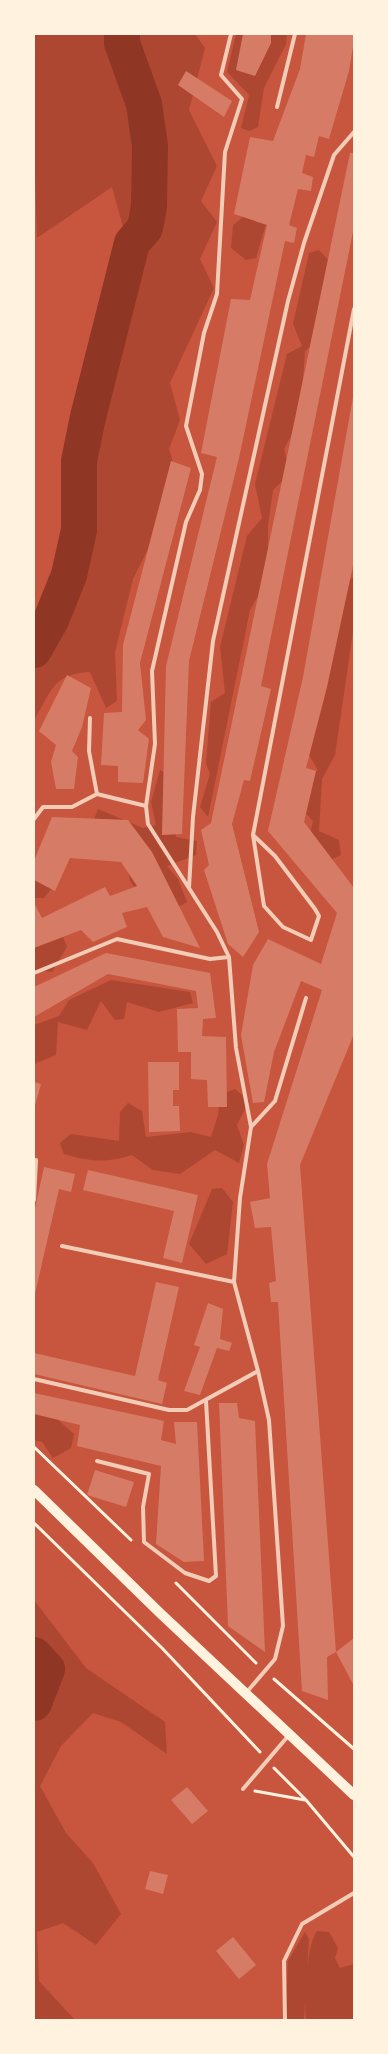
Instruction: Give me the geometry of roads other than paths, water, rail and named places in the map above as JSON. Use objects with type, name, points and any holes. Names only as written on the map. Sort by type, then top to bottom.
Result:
[{"type":"main road","points":[[34,1490],[245,1694],[354,1796]]},
{"type":"lane","points":[[231,34],[221,75],[242,100],[225,152],[217,294],[204,333],[186,426],[202,474],[200,490],[186,522],[152,672],[155,744],[146,806],[148,824],[217,932],[229,957],[236,1048],[250,1127],[240,1198],[234,1282],[269,1420],[283,1626],[276,1659],[245,1694]]},
{"type":"lane","points":[[277,107],[295,34]]},
{"type":"lane","points":[[189,889],[193,817],[213,641],[288,301],[301,252],[334,155],[354,132]]},
{"type":"lane","points":[[253,835],[275,856],[315,909],[318,916],[311,940],[282,927],[264,906],[253,835],[354,309]]},
{"type":"lane","points":[[90,718],[89,751],[97,794]]},
{"type":"lane","points":[[34,819],[43,807],[72,807],[97,794],[146,806]]},
{"type":"lane","points":[[34,973],[117,939],[210,959],[229,957]]},
{"type":"lane","points":[[250,1127],[275,1101],[306,998]]},
{"type":"lane","points":[[34,1200],[36,1160]]},
{"type":"lane","points":[[62,1246],[234,1282]]},
{"type":"lane","points":[[34,1379],[169,1410],[187,1410],[258,1371]]},
{"type":"lane","points":[[97,1461],[149,1474],[144,1508],[144,1542],[185,1573],[209,1582],[216,1576],[206,1401]]},
{"type":"lane","points":[[243,1789],[268,1762],[289,1735]]},
{"type":"lane","points":[[285,2020],[284,1961],[302,1924],[354,1892]]},
{"type":"waterway","points":[[34,650],[51,620],[69,575],[79,530],[79,461],[88,417],[132,243],[145,228],[149,206],[150,146],[144,104],[122,43],[122,34]]},
{"type":"waterway","points":[[34,1655],[47,1669],[34,1703]]}]
